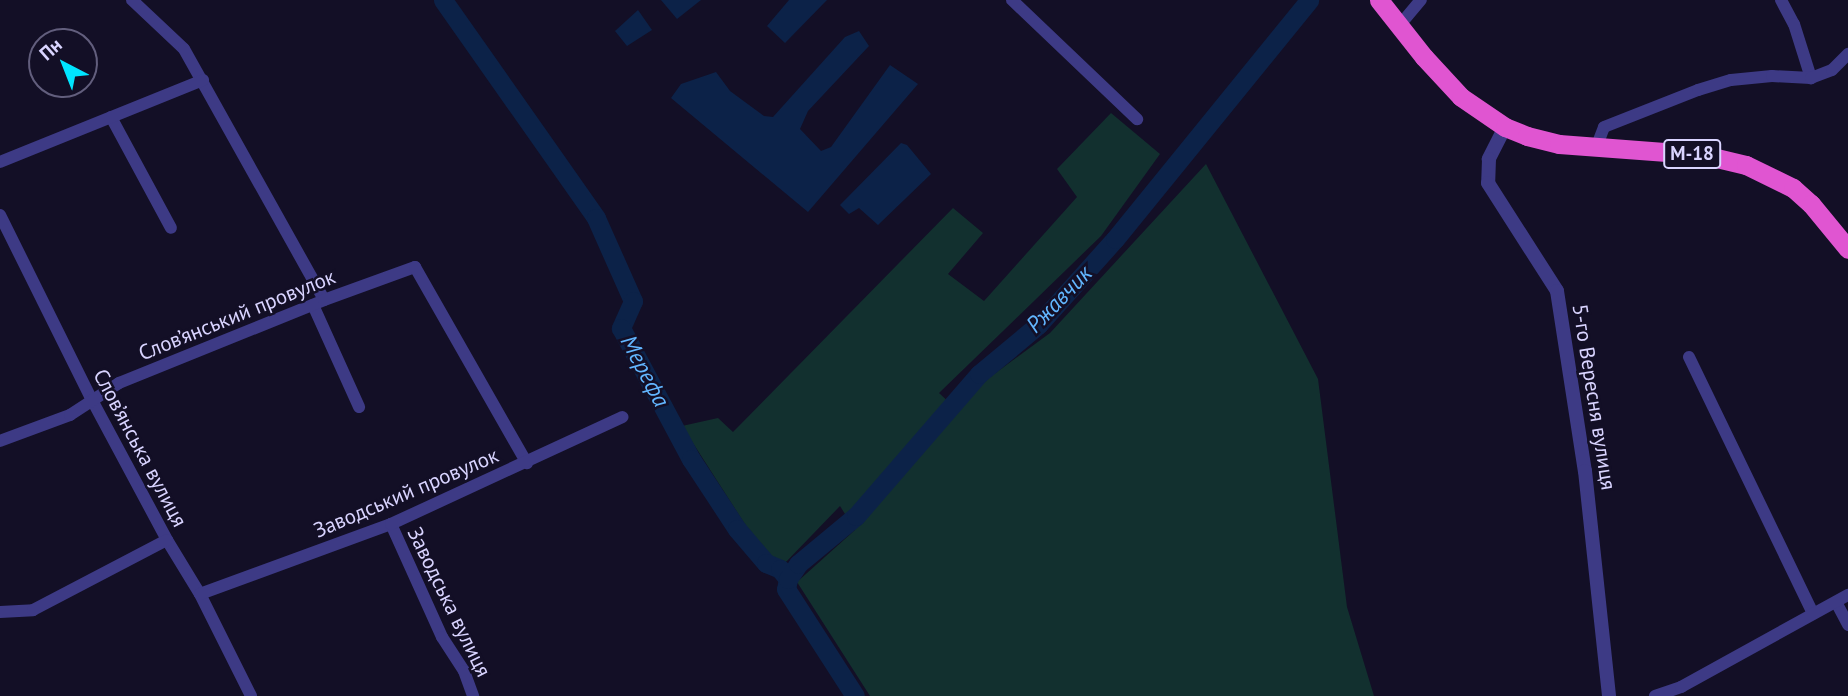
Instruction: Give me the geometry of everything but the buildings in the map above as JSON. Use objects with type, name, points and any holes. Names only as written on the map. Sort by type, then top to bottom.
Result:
[{"type":"highway","name":"М-18","points":[[1379,0],[1461,97],[1505,127],[1527,136],[1597,148],[1704,155],[1768,173],[1793,188],[1811,204],[1848,249]]},
{"type":"street","points":[[132,0],[184,49],[203,80],[319,302],[359,407]]},
{"type":"street","points":[[1012,0],[1137,119]]},
{"type":"street","points":[[1399,26],[1421,0]]},
{"type":"street","points":[[1781,0],[1794,24],[1811,78]]},
{"type":"street","points":[[1597,148],[1604,127],[1698,90],[1731,80],[1772,76],[1811,78],[1832,70],[1848,54]]},
{"type":"street","points":[[0,162],[203,80]]},
{"type":"street","points":[[111,117],[171,228]]},
{"type":"street","name":"5-го Вересня вулиця","points":[[1505,127],[1489,159],[1488,183],[1557,291],[1585,471],[1609,696]]},
{"type":"street","name":"Слов’янська вулиця","points":[[0,215],[92,400],[167,540],[200,594],[251,696]]},
{"type":"street","name":"Слов’янський провулок","points":[[0,441],[70,415],[119,383],[319,302],[415,267],[527,463]]},
{"type":"street","points":[[1689,357],[1814,614]]},
{"type":"street","name":"Заводський провулок","points":[[200,594],[391,524],[623,417]]},
{"type":"street","name":"Заводська вулиця","points":[[391,524],[442,637],[464,671],[472,696]]},
{"type":"street","points":[[0,612],[33,610],[167,540]]},
{"type":"street","points":[[1655,696],[1681,687],[1848,595]]},
{"type":"street","points":[[1836,602],[1848,625]]},
{"type":"green space","points":[[1111,113],[1160,154],[1101,236],[939,393],[952,405],[1050,333],[1206,164],[1318,379],[1347,607],[1374,696],[870,696],[797,582],[855,530],[840,506],[785,563],[766,557],[682,426],[718,418],[733,432],[953,208],[983,233],[948,274],[984,301],[1077,197],[1057,169]]},
{"type":"water","points":[[661,0],[701,0],[677,19]]},
{"type":"water","points":[[789,0],[827,0],[785,43],[767,26]]},
{"type":"water","points":[[638,10],[652,30],[627,46],[615,31]]},
{"type":"water","points":[[859,31],[869,46],[808,111],[800,129],[821,151],[831,147],[890,65],[918,84],[808,212],[671,98],[681,84],[716,72],[730,91],[764,116],[773,117],[845,37]]},
{"type":"water","points":[[901,143],[907,145],[931,174],[878,225],[859,208],[849,214],[840,205]]},
{"type":"waterway","name":"Мерефа","points":[[443,0],[596,218],[633,301],[621,328],[691,459],[737,529],[766,563],[780,569],[788,579],[786,589],[855,696]]},
{"type":"waterway","name":"Ржавчик","points":[[788,579],[798,564],[856,516],[979,374],[1038,325],[1115,239],[1309,0]]}]
